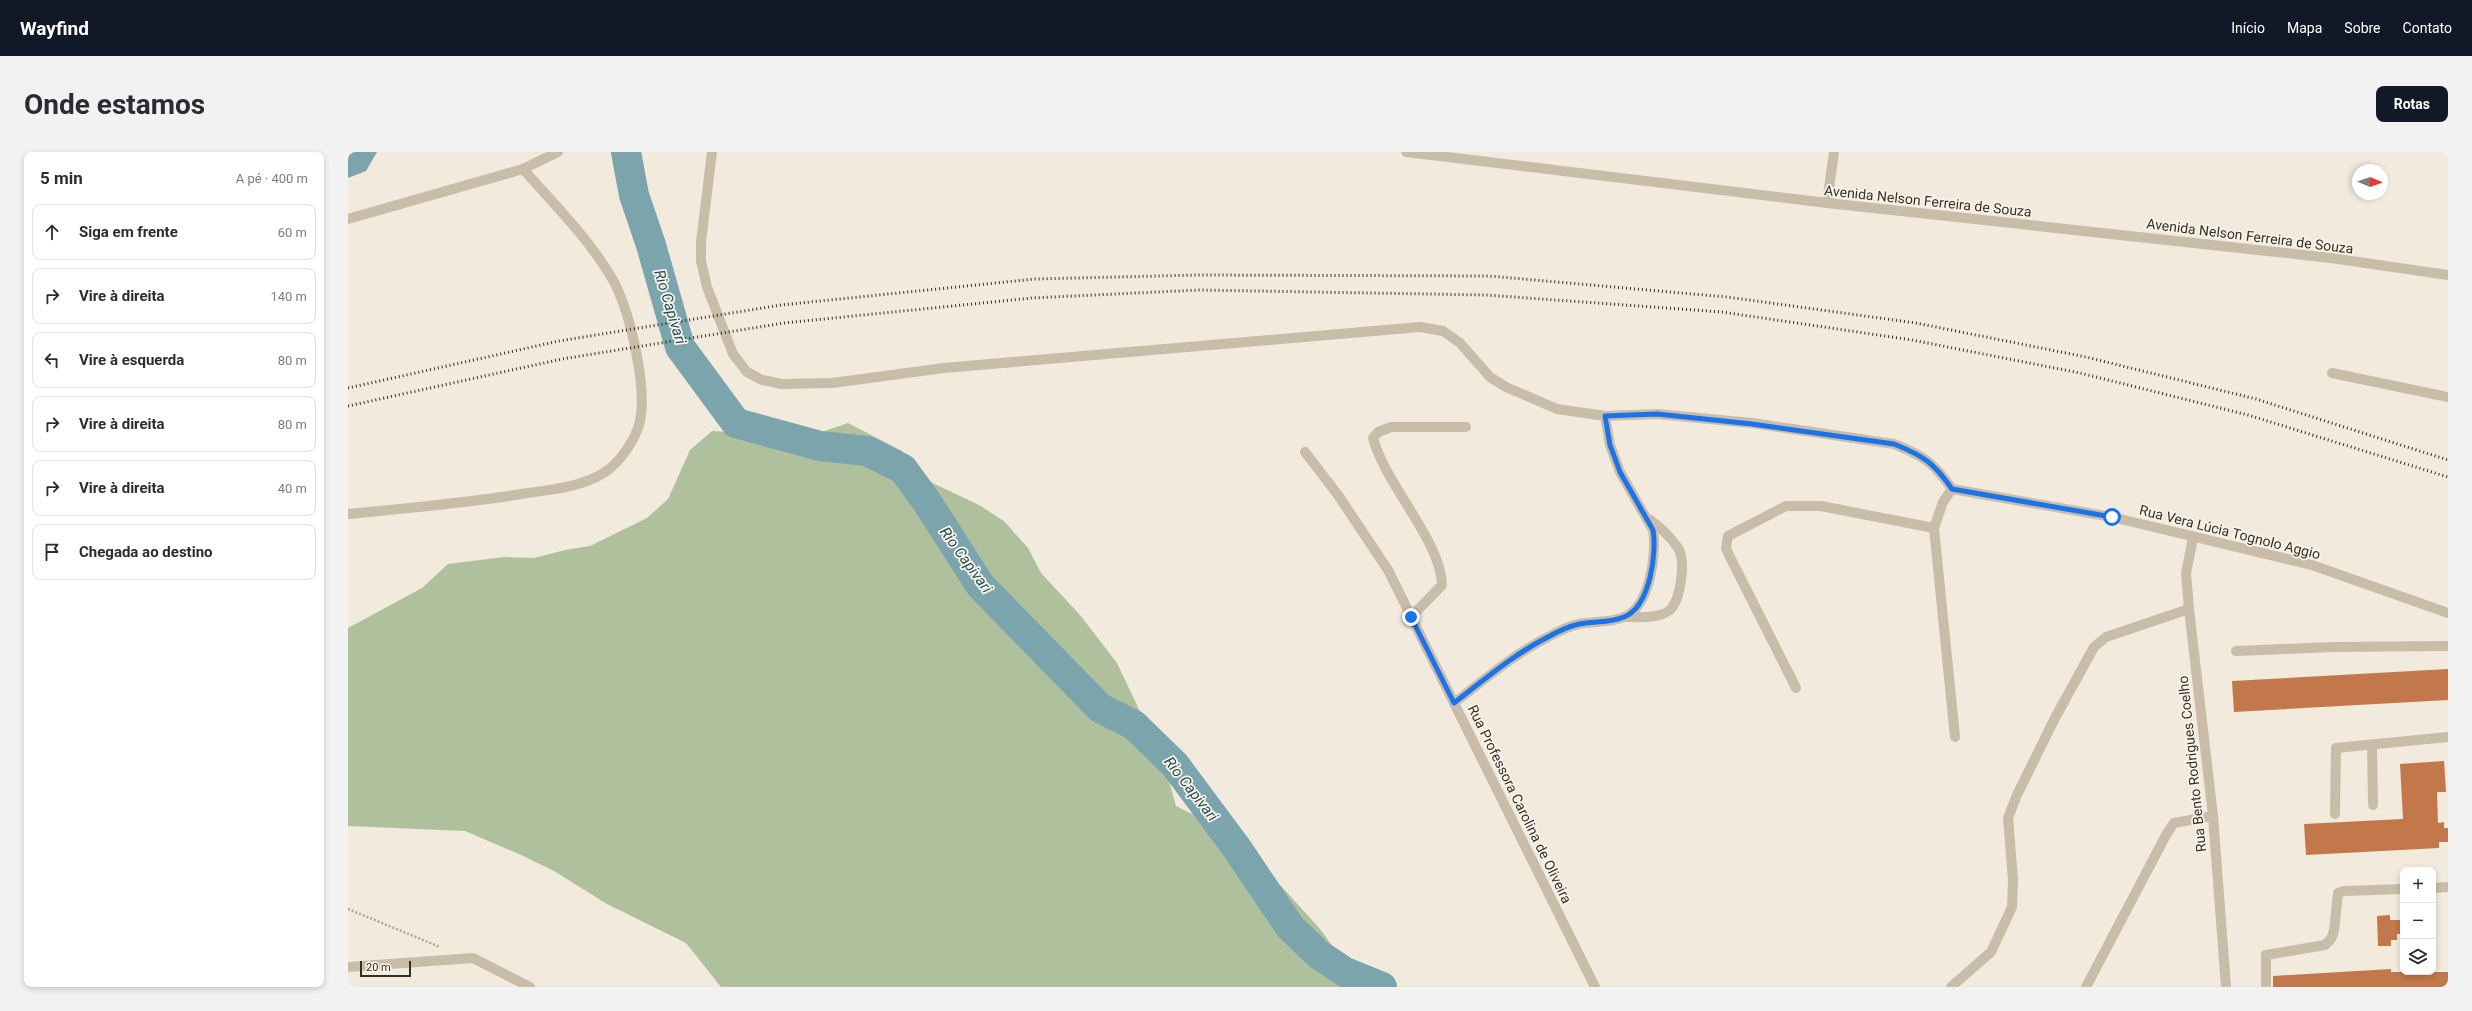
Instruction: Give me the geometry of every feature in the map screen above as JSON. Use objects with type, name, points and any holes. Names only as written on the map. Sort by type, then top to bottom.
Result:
[{"type":"street","points":[[348,219],[523,169],[558,152]]},
{"type":"street","points":[[712,152],[701,242],[701,261],[707,287],[733,354],[747,372],[762,380],[782,384],[832,383],[944,368],[1420,327],[1444,331],[1460,343],[1490,377],[1506,387],[1557,409],[1605,416],[1657,414],[1752,424],[1894,444],[1912,451],[1937,467],[1952,489],[1943,502],[1934,528],[1955,737]]},
{"type":"street","name":"Avenida Nelson Ferreira de Souza","points":[[1406,152],[1827,204],[2330,258],[2448,275]]},
{"type":"street","points":[[1827,204],[1834,152]]},
{"type":"street","points":[[348,514],[488,500],[577,485],[605,472],[624,453],[638,428],[641,398],[640,368],[625,308],[614,282],[595,254],[523,169]]},
{"type":"street","points":[[2332,373],[2448,396]]},
{"type":"street","points":[[1605,416],[1610,445],[1620,472],[1649,519],[1655,540],[1649,583],[1639,605],[1625,617]]},
{"type":"street","points":[[1411,617],[1442,585],[1440,570],[1430,547],[1386,469],[1373,438],[1378,432],[1390,427],[1466,427]]},
{"type":"street","name":"Rua Professora Carolina de Oliveira","points":[[1305,452],[1338,495],[1388,570],[1595,987]]},
{"type":"street","name":"Rua Vera Lúcia Tognolo Aggio","points":[[1952,489],[2112,517],[2193,538],[2312,565],[2448,613]]},
{"type":"street","points":[[1796,688],[1729,556],[1726,548],[1728,536],[1786,506],[1802,505],[1821,506],[1934,528]]},
{"type":"street","points":[[1454,703],[1505,663],[1548,637],[1577,624],[1625,617],[1658,616],[1671,609],[1680,589],[1682,569],[1679,549],[1662,529],[1649,519]]},
{"type":"street","name":"Rua Bento Rodrigues Coelho","points":[[2193,538],[2186,573],[2213,816],[2226,987]]},
{"type":"street","points":[[1951,987],[1991,952],[2012,908],[2013,880],[2008,818],[2017,795],[2055,718],[2094,647],[2106,637],[2189,609]]},
{"type":"street","points":[[2236,651],[2448,646]]},
{"type":"street","points":[[2335,814],[2336,748],[2448,737]]},
{"type":"street","points":[[2372,745],[2374,805]]},
{"type":"street","points":[[2086,987],[2174,823],[2213,816]]},
{"type":"street","points":[[2436,888],[2448,887]]},
{"type":"street","points":[[2266,987],[2266,954],[2325,945],[2331,939],[2338,893],[2344,891],[2400,889]]},
{"type":"street","points":[[348,967],[473,958],[530,987]]},
{"type":"path","points":[[348,909],[444,948]]},
{"type":"green space","points":[[848,423],[902,451],[920,477],[979,505],[1004,521],[1028,548],[1041,573],[1080,615],[1117,663],[1163,760],[1176,806],[1210,823],[1234,849],[1258,866],[1282,887],[1320,929],[1339,955],[1374,987],[721,987],[686,943],[607,904],[554,871],[519,854],[465,831],[348,826],[348,628],[422,588],[448,564],[504,557],[534,558],[565,550],[590,546],[647,518],[668,499],[690,450],[712,431],[777,434],[795,443],[796,441]]},
{"type":"water","points":[[348,152],[377,152],[366,171],[348,178]]},
{"type":"building","points":[[2448,669],[2448,700],[2234,712],[2232,681]]},
{"type":"building","points":[[2444,761],[2446,792],[2437,792],[2438,823],[2444,822],[2444,828],[2448,828],[2448,842],[2439,842],[2439,848],[2306,855],[2304,824],[2403,819],[2400,764]]},
{"type":"building","points":[[2390,915],[2390,920],[2400,920],[2400,934],[2397,934],[2397,940],[2391,940],[2391,946],[2378,946],[2377,916]]},
{"type":"building","points":[[2391,969],[2391,972],[2400,972],[2400,975],[2436,975],[2436,972],[2448,972],[2448,987],[2273,987],[2273,976]]},
{"type":"waterway","name":"Rio Capivari","points":[[626,152],[634,195],[651,245],[680,347],[736,423],[820,446],[867,451],[903,469],[927,502],[980,585],[1100,708],[1134,725],[1175,765],[1236,847],[1290,927],[1318,954],[1345,972],[1382,987]]},
{"type":"railway","points":[[348,388],[559,341],[781,305],[1035,279],[1198,275],[1489,276],[1727,297],[1916,323],[2086,357],[2256,399],[2448,460]]},
{"type":"railway","points":[[348,406],[562,359],[784,323],[1032,298],[1199,290],[1486,295],[1722,312],[1912,340],[2080,373],[2248,415],[2448,477]]},
{"type":"route","points":[[1411,617],[1454,703],[1505,663],[1548,637],[1577,624],[1625,617],[1639,605],[1649,583],[1655,540],[1649,519],[1620,472],[1610,445],[1605,416],[1623,414],[1657,414],[1752,424],[1894,444],[1912,451],[1937,467],[1952,489],[2112,517]]}]
